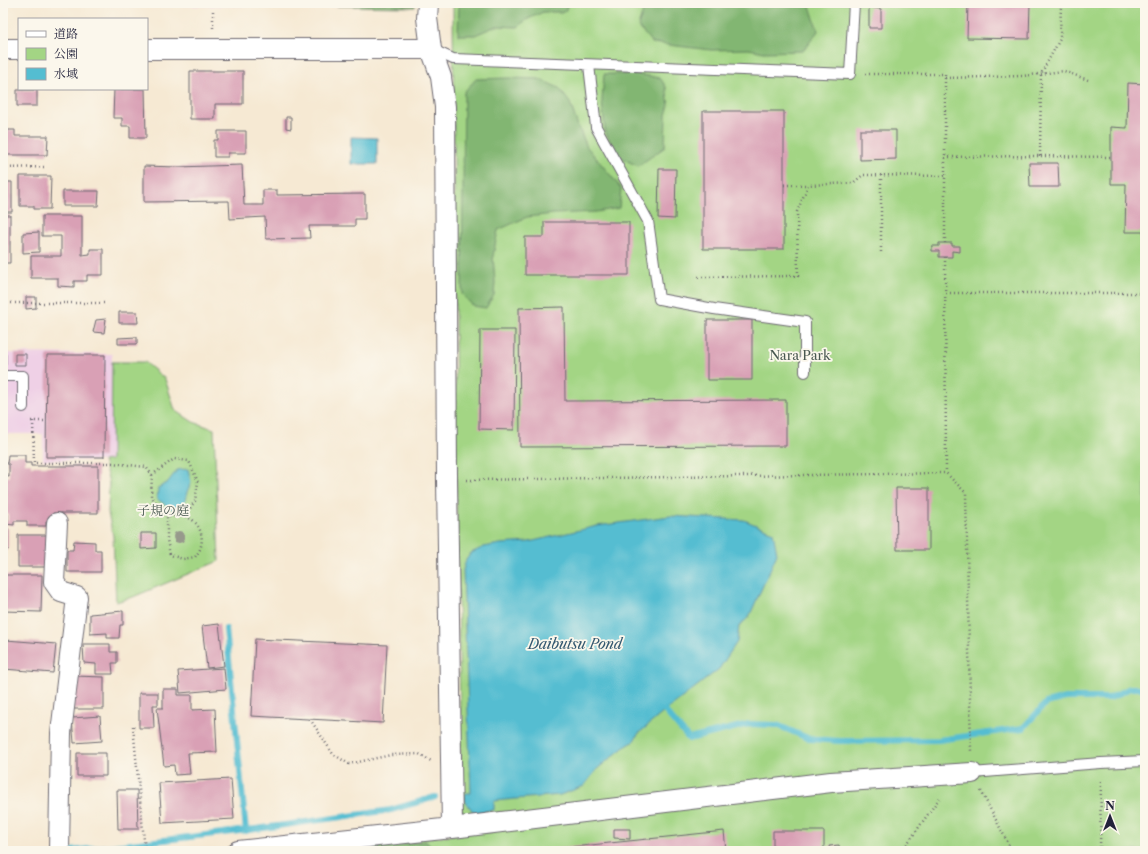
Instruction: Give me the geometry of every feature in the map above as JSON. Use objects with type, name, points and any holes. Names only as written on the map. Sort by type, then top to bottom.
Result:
[{"type":"street","points":[[428,3],[427,18],[431,49],[441,77],[445,107],[447,480],[452,828]]},
{"type":"street","points":[[3,49],[18,49]]},
{"type":"street","points":[[148,49],[431,49]]},
{"type":"street","points":[[57,523],[54,582],[61,592],[77,597],[61,733],[59,851]]},
{"type":"street","points":[[238,851],[452,828],[831,782],[972,773]]},
{"type":"lane","points":[[431,49],[453,59],[850,74],[854,3]]},
{"type":"lane","points":[[589,65],[596,127],[648,221],[658,299],[714,309],[805,322],[805,372]]},
{"type":"lane","points":[[3,376],[23,376],[23,406]]},
{"type":"lane","points":[[972,773],[1145,761]]},
{"type":"path","points":[[1040,156],[1042,74],[1060,39],[1060,3]]},
{"type":"path","points":[[945,78],[1042,74],[1064,71],[1088,80]]},
{"type":"path","points":[[850,74],[945,74],[945,243]]},
{"type":"path","points":[[945,157],[1111,157]]},
{"type":"path","points":[[3,168],[46,167]]},
{"type":"path","points":[[784,184],[853,184],[863,175],[945,176]]},
{"type":"path","points":[[881,175],[882,252]]},
{"type":"path","points":[[698,277],[798,276],[797,212],[808,185]]},
{"type":"path","points":[[945,257],[946,473],[966,493],[971,750]]},
{"type":"path","points":[[946,293],[1145,293]]},
{"type":"path","points":[[3,303],[105,303]]},
{"type":"path","points":[[47,421],[32,421],[34,463],[112,463],[146,467],[152,475],[151,496],[167,517],[167,540],[170,554],[183,559],[195,557],[200,548],[202,536],[198,526],[191,518],[185,516],[167,517]]},
{"type":"path","points":[[152,475],[174,459],[189,460],[198,482],[195,501],[185,516]]},
{"type":"path","points":[[447,480],[946,473]]},
{"type":"path","points":[[310,719],[333,754],[349,764],[391,755],[419,754],[451,772]]},
{"type":"path","points":[[133,726],[145,851]]},
{"type":"path","points":[[1100,851],[1101,763]]},
{"type":"path","points":[[972,773],[1012,851]]},
{"type":"path","points":[[902,851],[941,796]]},
{"type":"shaded area","points":[[67,3],[415,3],[415,7],[67,5]]},
{"type":"shaded area","points":[[3,353],[112,354],[111,461],[43,460],[43,434],[3,434]]},
{"type":"green space","points":[[337,3],[415,3],[415,7],[337,6]]},
{"type":"green space","name":"Nara Park","points":[[453,3],[1145,3],[1145,851],[292,851],[462,834],[456,473]]},
{"type":"green space","points":[[459,3],[568,3],[565,12],[543,12],[526,20],[518,27],[496,26],[475,35],[458,35]]},
{"type":"green space","points":[[646,3],[809,3],[818,31],[803,51],[764,52],[749,49],[711,50],[652,43],[638,26]]},
{"type":"green space","points":[[604,74],[636,74],[660,78],[666,87],[669,105],[666,115],[665,147],[638,166],[617,156],[605,130],[602,101]]},
{"type":"green space","points":[[476,79],[539,79],[559,88],[570,103],[587,147],[621,188],[619,208],[596,212],[527,217],[498,230],[493,256],[495,282],[494,295],[486,308],[473,306],[462,294],[464,92]]},
{"type":"green space","name":"子規の庭","points":[[112,362],[145,362],[165,379],[175,410],[193,422],[214,429],[219,561],[133,597],[116,602],[113,536],[108,513],[109,482],[103,461],[111,460]]},
{"type":"green space","points":[[426,841],[434,851],[322,851]]},
{"type":"water","points":[[351,137],[377,138],[377,164],[351,164]]},
{"type":"water","points":[[188,469],[191,482],[183,509],[173,510],[157,499],[158,488],[168,482],[177,470]]},
{"type":"water","name":"Daibutsu Pond","points":[[670,516],[744,520],[773,532],[777,554],[749,617],[739,626],[737,642],[719,669],[665,711],[638,734],[633,742],[623,748],[597,769],[584,786],[560,795],[494,801],[494,810],[474,813],[465,801],[465,793],[471,793],[463,570],[466,560],[471,553],[484,547],[500,544],[529,542],[597,526]]},
{"type":"building","points":[[968,3],[1030,3],[1029,39],[967,38]]},
{"type":"building","points":[[869,7],[881,9],[881,28],[869,28]]},
{"type":"building","points":[[190,71],[243,71],[243,104],[215,104],[215,119],[190,119]]},
{"type":"building","points":[[1128,83],[1145,84],[1145,232],[1125,232],[1126,184],[1111,184],[1111,127],[1127,128]]},
{"type":"building","points":[[17,90],[37,90],[37,106],[17,106]]},
{"type":"building","points":[[114,90],[145,90],[146,138],[130,138],[130,126],[122,126],[122,118],[113,118]]},
{"type":"building","points":[[703,111],[784,111],[784,249],[703,249]]},
{"type":"building","points":[[286,117],[291,117],[291,129],[286,128]]},
{"type":"building","points":[[3,130],[15,130],[15,136],[48,136],[47,155],[3,155]]},
{"type":"building","points":[[860,130],[896,130],[896,159],[860,160]]},
{"type":"building","points":[[218,131],[246,131],[246,153],[228,153],[228,157],[214,157],[214,140],[218,140]]},
{"type":"building","points":[[1029,163],[1058,163],[1059,187],[1030,187]]},
{"type":"building","points":[[242,165],[244,205],[263,205],[263,190],[277,190],[277,195],[365,194],[365,219],[355,219],[355,226],[309,226],[310,238],[266,239],[265,217],[230,219],[229,201],[144,202],[144,166],[177,167]]},
{"type":"building","points":[[659,169],[676,169],[675,219],[658,218]]},
{"type":"building","points":[[20,176],[51,176],[50,209],[34,209],[34,206],[20,206]]},
{"type":"building","points":[[3,182],[12,182],[12,212],[3,212]]},
{"type":"building","points":[[63,191],[99,191],[98,206],[63,206]]},
{"type":"building","points":[[3,215],[10,215],[10,263],[3,263]]},
{"type":"building","points":[[42,216],[82,216],[82,255],[90,254],[90,249],[103,249],[103,275],[87,275],[87,281],[74,281],[74,287],[58,286],[58,278],[31,278],[31,256],[61,256],[61,236],[42,236]]},
{"type":"building","points":[[544,222],[629,222],[629,275],[525,275],[525,237],[544,237]]},
{"type":"building","points":[[39,232],[39,252],[23,253],[23,233]]},
{"type":"building","points":[[939,243],[952,243],[952,246],[960,246],[960,252],[952,251],[952,257],[939,257],[939,251],[932,251],[932,246],[939,246]]},
{"type":"building","points":[[26,297],[36,297],[36,308],[26,309]]},
{"type":"building","points":[[564,307],[565,401],[786,400],[786,446],[520,447],[519,308]]},
{"type":"building","points":[[119,312],[137,312],[138,323],[119,323]]},
{"type":"building","points":[[106,319],[104,333],[93,332],[96,320]]},
{"type":"building","points":[[707,320],[752,320],[752,380],[707,380]]},
{"type":"building","points":[[480,330],[515,330],[514,430],[479,429]]},
{"type":"building","points":[[137,337],[137,344],[118,344],[118,338]]},
{"type":"building","points":[[3,354],[6,354],[6,365],[3,365]]},
{"type":"building","points":[[15,354],[26,354],[26,365],[15,365]]},
{"type":"building","points":[[47,355],[105,355],[104,457],[46,457]]},
{"type":"building","points":[[8,455],[25,455],[25,463],[31,463],[31,466],[98,466],[98,513],[53,513],[53,521],[46,521],[46,526],[27,526],[27,521],[14,521],[14,525],[5,524],[5,521],[8,521],[8,514],[3,515],[3,476],[9,477],[9,464],[7,464]]},
{"type":"building","points":[[896,488],[929,488],[929,550],[897,550]]},
{"type":"building","points":[[3,528],[8,528],[8,550],[3,550]]},
{"type":"building","points":[[141,533],[156,533],[156,548],[141,549]]},
{"type":"building","points":[[18,535],[47,535],[48,567],[18,567]]},
{"type":"building","points":[[74,541],[95,542],[95,550],[101,550],[101,572],[67,572],[67,550],[73,550]]},
{"type":"building","points":[[3,575],[42,575],[41,612],[3,611]]},
{"type":"building","points":[[123,611],[123,625],[120,625],[119,638],[107,638],[107,633],[90,634],[90,614]]},
{"type":"building","points":[[219,624],[224,666],[207,668],[202,626]]},
{"type":"building","points":[[255,639],[387,645],[383,723],[251,716]]},
{"type":"building","points":[[6,640],[56,644],[53,673],[4,669]]},
{"type":"building","points":[[83,644],[110,644],[110,652],[117,652],[117,663],[112,663],[113,674],[96,674],[96,664],[84,663]]},
{"type":"building","points":[[224,668],[226,689],[180,693],[178,671]]},
{"type":"building","points":[[74,676],[104,677],[104,709],[73,709]]},
{"type":"building","points":[[163,689],[178,689],[178,695],[192,695],[192,710],[215,709],[217,752],[188,753],[190,774],[175,775],[174,765],[164,766],[157,708],[163,708]]},
{"type":"building","points":[[139,693],[158,693],[158,705],[153,705],[154,728],[139,728]]},
{"type":"building","points":[[100,716],[102,741],[74,743],[72,718]]},
{"type":"building","points":[[77,753],[106,753],[106,776],[77,776]]},
{"type":"building","points":[[231,779],[234,819],[162,823],[159,783]]},
{"type":"building","points":[[117,790],[137,790],[138,829],[118,829]]},
{"type":"building","points":[[614,829],[630,829],[630,839],[614,838]]},
{"type":"building","points":[[724,831],[726,851],[543,851],[543,850]]},
{"type":"building","points":[[773,831],[824,831],[824,851],[773,851]]},
{"type":"building","points":[[839,845],[840,851],[830,851],[829,846]]},
{"type":"waterway","points":[[226,629],[246,831]]},
{"type":"waterway","points":[[665,711],[689,739],[749,724],[777,725],[810,739],[840,741],[939,740],[1023,728],[1046,703],[1066,698],[1110,698],[1130,688],[1145,688]]},
{"type":"waterway","points":[[72,851],[256,829],[391,810],[435,797]]}]
